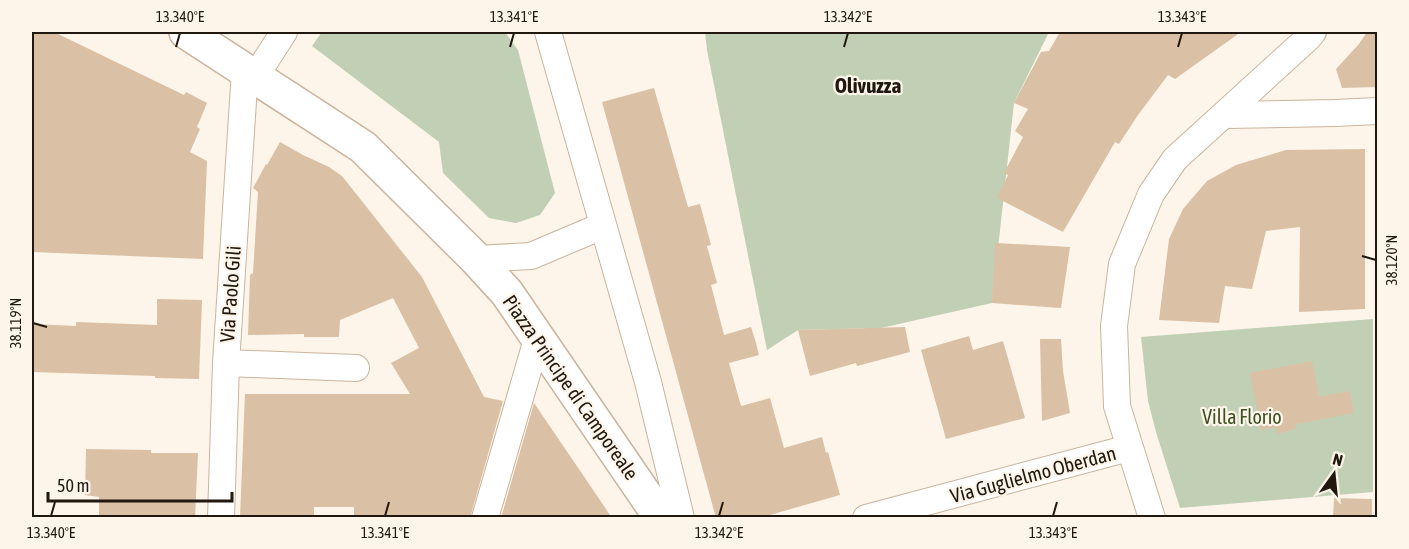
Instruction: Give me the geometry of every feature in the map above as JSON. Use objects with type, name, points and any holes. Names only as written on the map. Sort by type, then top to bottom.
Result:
[{"type":"street","name":"Piazza Principe di Camporeale","points":[[186,32],[363,147],[476,259],[507,293],[538,336],[661,518]]},
{"type":"street","points":[[250,73],[284,32]]},
{"type":"street","points":[[1152,518],[1117,406],[1114,326],[1122,264],[1150,194],[1175,159],[1313,32]]},
{"type":"street","name":"Piazza Principe di Camporeale","points":[[547,33],[648,382],[681,518]]},
{"type":"street","name":"Via Paolo Gili","points":[[221,518],[226,363],[250,73]]},
{"type":"street","points":[[1225,115],[1377,111]]},
{"type":"street","points":[[476,259],[531,256],[602,226]]},
{"type":"street","points":[[485,518],[538,336]]},
{"type":"street","points":[[226,363],[356,368]]},
{"type":"street","name":"Via Guglielmo Oberdan","points":[[866,518],[1129,448]]},
{"type":"green space","points":[[322,32],[505,32],[518,50],[555,193],[540,215],[516,223],[489,218],[443,173],[439,142],[312,46]]},
{"type":"green space","points":[[705,32],[1049,32],[1014,103],[992,303],[881,328],[798,330],[767,350]]},
{"type":"green space","name":"Villa Florio","points":[[1373,319],[1373,492],[1180,508],[1148,401],[1141,337]]},
{"type":"building","points":[[1060,32],[1241,32],[1175,79],[1168,75],[1119,144],[1115,142],[1063,232],[997,198],[1008,175],[1004,173],[1023,137],[1015,131],[1028,109],[1014,103],[1041,52],[1049,51]]},
{"type":"building","points":[[1367,32],[1377,32],[1377,87],[1342,88],[1336,69]]},
{"type":"building","points":[[56,33],[184,95],[186,92],[207,103],[197,127],[200,129],[190,152],[207,161],[203,259],[32,252],[32,34]]},
{"type":"building","points":[[654,88],[688,207],[700,204],[711,245],[707,246],[717,283],[711,285],[724,335],[751,327],[756,343],[759,355],[729,363],[741,406],[770,398],[784,448],[822,437],[840,495],[759,518],[716,518],[602,102]]},
{"type":"building","points":[[280,142],[342,176],[422,277],[484,397],[503,401],[470,518],[354,518],[354,507],[314,507],[314,518],[240,518],[245,394],[410,394],[391,363],[419,348],[393,298],[340,320],[339,337],[304,337],[304,334],[248,335],[250,275],[253,273],[258,192],[253,188]]},
{"type":"building","points":[[1365,149],[1365,309],[1299,312],[1300,227],[1266,231],[1252,289],[1225,286],[1219,323],[1159,320],[1169,239],[1183,209],[1207,181],[1236,165],[1286,150]]},
{"type":"building","points":[[995,243],[1070,247],[1061,308],[992,303]]},
{"type":"building","points":[[157,299],[202,300],[199,379],[32,372],[32,324],[76,326],[76,322],[157,325]]},
{"type":"building","points":[[905,327],[910,352],[857,366],[856,363],[810,376],[798,330]]},
{"type":"building","points":[[969,336],[973,350],[1003,341],[1025,418],[946,439],[921,350]]},
{"type":"building","points":[[1040,339],[1061,339],[1063,371],[1070,413],[1042,421]]},
{"type":"building","points":[[1312,361],[1319,397],[1350,391],[1354,413],[1296,424],[1297,428],[1278,434],[1276,427],[1261,430],[1250,373]]},
{"type":"building","points":[[534,403],[585,478],[612,518],[501,518]]},
{"type":"building","points":[[86,449],[198,453],[195,518],[99,518],[99,497],[85,495]]},
{"type":"building","points":[[1334,498],[1372,499],[1372,518],[1333,518]]},
{"type":"district","name":"Olivuzza","points":[[868,85]]}]
